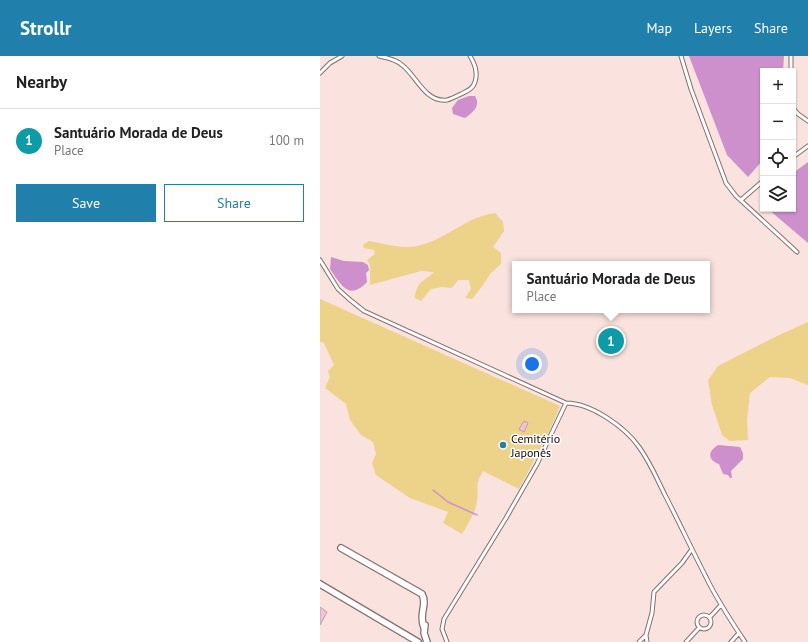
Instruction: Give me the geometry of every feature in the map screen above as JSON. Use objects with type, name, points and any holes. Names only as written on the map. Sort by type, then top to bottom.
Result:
[{"type":"street","points":[[341,548],[422,594],[424,601],[422,622],[425,625],[427,642]]},
{"type":"street","points":[[320,584],[418,642]]},
{"type":"lane","points":[[320,72],[330,63],[342,56]]},
{"type":"lane","points":[[379,56],[394,60],[403,65],[431,96],[439,100],[448,100],[470,90],[474,85],[477,76],[476,68],[470,56]]},
{"type":"lane","points":[[681,56],[691,89],[726,183],[741,200],[797,252]]},
{"type":"lane","points":[[791,68],[792,56]]},
{"type":"lane","points":[[796,112],[808,121]]},
{"type":"lane","points":[[796,155],[808,146]]},
{"type":"lane","points":[[741,200],[760,184]]},
{"type":"lane","points":[[320,260],[338,289],[364,311],[566,403],[575,403],[592,410],[612,421],[628,434],[639,447],[652,467],[721,605],[745,642]]},
{"type":"lane","points":[[447,642],[442,629],[444,619],[506,518],[537,464],[566,403]]},
{"type":"lane","points":[[647,642],[646,635],[652,613],[654,592],[682,563],[692,549]]},
{"type":"lane","points":[[710,617],[721,605]]},
{"type":"lane","points":[[699,628],[697,624],[698,619],[701,616],[705,615],[710,617]]},
{"type":"lane","points":[[699,628],[703,630],[708,629],[711,626],[712,621],[710,617]]},
{"type":"lane","points":[[686,642],[699,628]]},
{"type":"lane","points":[[731,642],[739,633]]},
{"type":"lane","points":[[639,642],[646,635]]},
{"type":"shaded area","points":[[689,56],[784,56],[783,68],[760,68],[760,163],[748,177],[727,155]]},
{"type":"shaded area","points":[[469,96],[475,96],[477,100],[477,106],[473,111],[465,118],[453,114],[452,108],[458,100]]},
{"type":"shaded area","points":[[808,162],[808,243],[772,212],[796,212],[796,171]]},
{"type":"shaded area","points":[[495,213],[503,222],[504,231],[493,247],[501,253],[501,264],[491,273],[472,299],[465,298],[471,289],[469,280],[458,280],[452,288],[442,287],[431,289],[421,301],[415,298],[417,288],[421,282],[434,272],[421,271],[370,285],[370,265],[367,260],[375,254],[374,250],[364,248],[363,245],[369,241],[401,247],[421,245],[431,242],[476,218]]},
{"type":"shaded area","points":[[331,257],[344,261],[363,262],[368,265],[369,270],[366,273],[367,282],[361,288],[355,290],[346,289],[330,269]]},
{"type":"shaded area","points":[[320,299],[560,406],[549,432],[519,489],[483,471],[478,484],[476,506],[462,534],[443,523],[448,512],[410,498],[376,475],[372,463],[376,454],[373,442],[361,435],[350,420],[346,404],[325,388],[330,377],[328,371],[334,365],[324,343],[320,342]]},
{"type":"shaded area","points":[[808,322],[808,385],[790,378],[770,377],[750,393],[747,420],[748,440],[730,441],[722,435],[712,405],[708,380],[718,366]]},
{"type":"shaded area","points":[[718,445],[740,447],[743,453],[743,459],[731,471],[732,478],[723,474],[719,464],[711,458],[710,455],[712,450]]},
{"type":"building","points":[[524,421],[528,423],[524,432],[519,429]]},
{"type":"building","points":[[320,607],[327,612],[320,625]]},
{"type":"waterway","points":[[433,490],[448,502],[477,515]]},
{"type":"place","name":"Santuário Morada de Deus","points":[[611,341]]},
{"type":"place","name":"Cemitério Japonês","points":[[503,445]]}]
